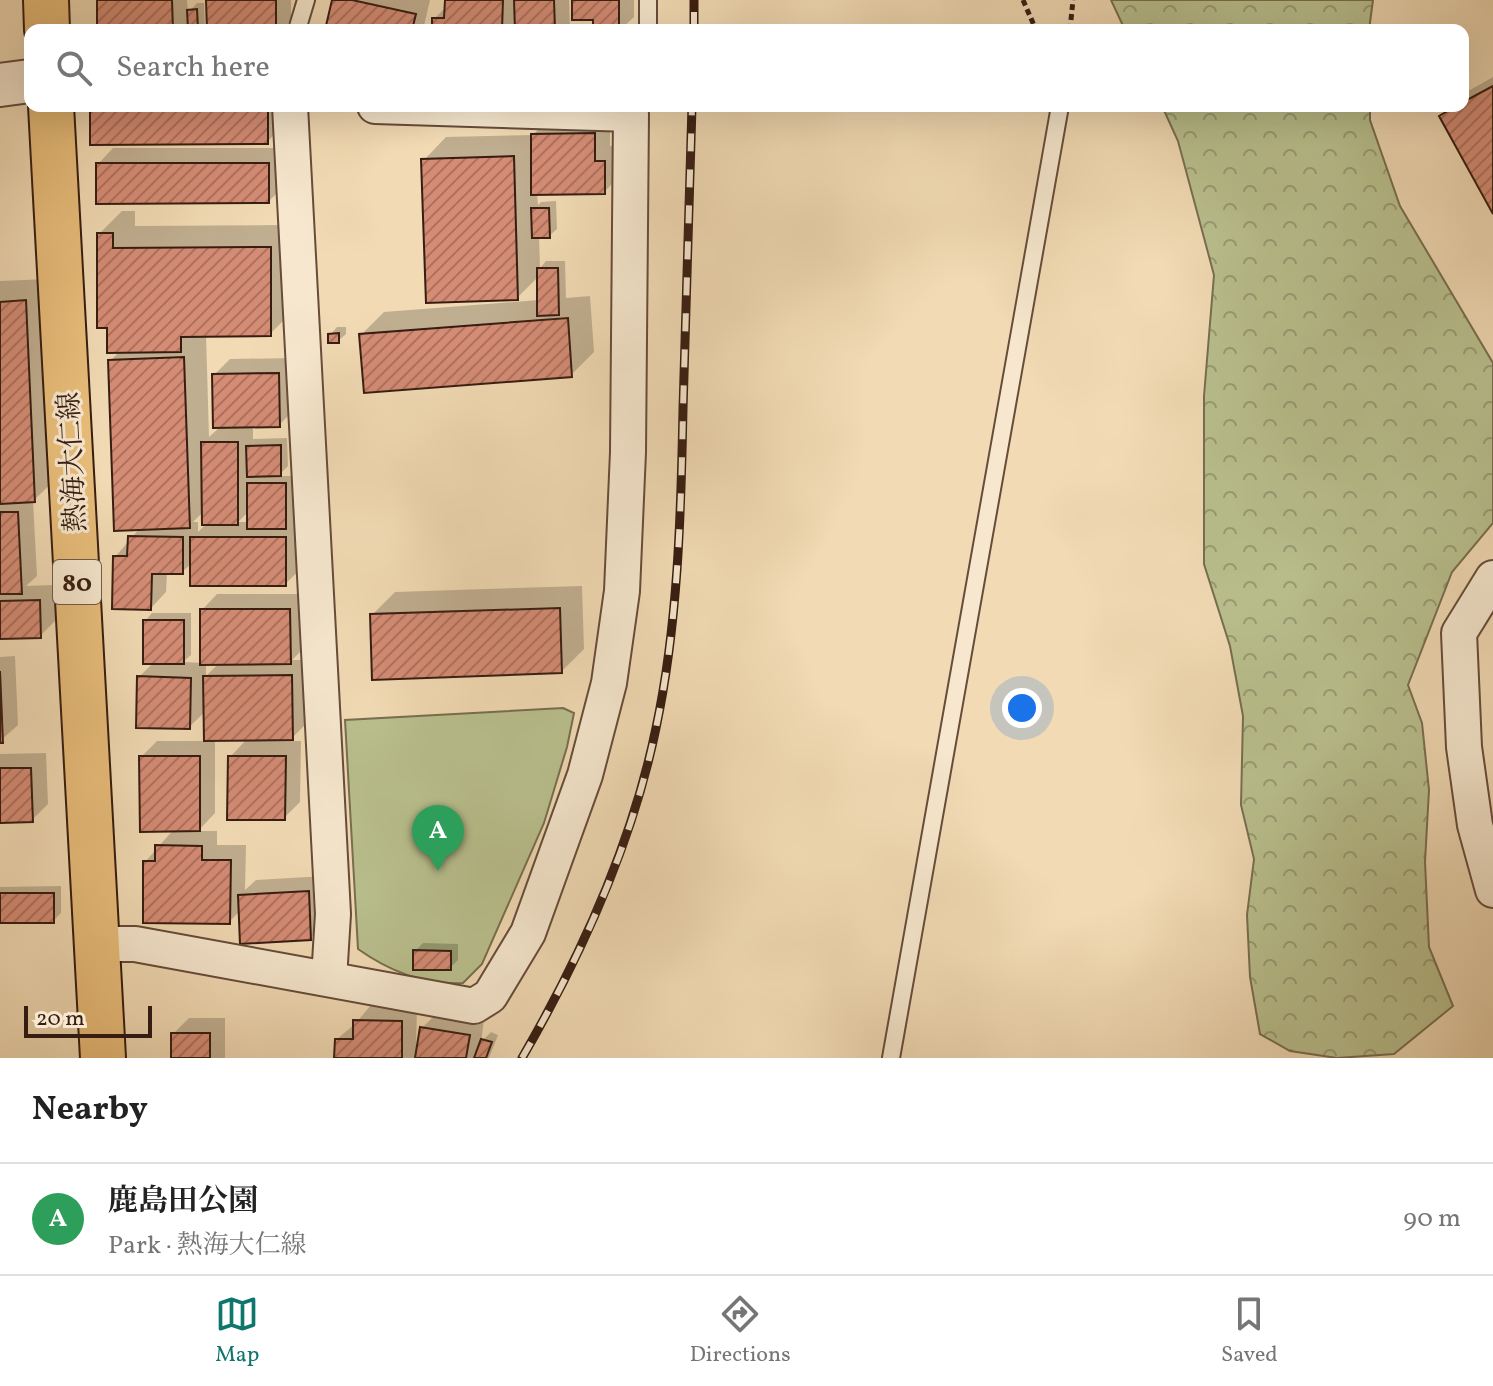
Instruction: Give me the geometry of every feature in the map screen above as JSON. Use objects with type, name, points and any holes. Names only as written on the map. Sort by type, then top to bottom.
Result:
[{"type":"main road","points":[[46,0],[47,24]]},
{"type":"main road","name":"熱海大仁線","points":[[51,112],[103,1058]]},
{"type":"street","points":[[0,85],[24,82]]},
{"type":"street","points":[[290,112],[333,914],[329,979]]},
{"type":"street","points":[[97,944],[135,944],[474,1006],[490,996],[528,933],[585,775],[609,683],[622,591],[628,452],[633,112]]},
{"type":"street","points":[[1493,578],[1459,633],[1466,763],[1475,825],[1493,890]]},
{"type":"lane","points":[[299,24],[306,0]]},
{"type":"lane","points":[[648,0],[648,24]]},
{"type":"lane","points":[[891,1058],[1059,112]]},
{"type":"path","points":[[1023,0],[1033,24]]},
{"type":"path","points":[[1071,24],[1073,0]]},
{"type":"green space","points":[[1111,0],[1373,0],[1370,24],[1122,24]]},
{"type":"green space","points":[[1165,112],[1370,112],[1370,120],[1400,206],[1493,363],[1493,523],[1452,572],[1408,685],[1422,723],[1429,790],[1425,862],[1429,947],[1453,1006],[1394,1054],[1337,1058],[1290,1051],[1260,1034],[1250,977],[1247,915],[1254,859],[1241,805],[1243,716],[1230,646],[1204,564],[1204,396],[1214,275],[1178,141]]},
{"type":"green space","points":[[563,708],[574,713],[544,823],[482,964],[463,983],[435,982],[395,970],[358,949],[345,720]]},
{"type":"building","points":[[97,0],[172,0],[173,24],[97,24]]},
{"type":"building","points":[[206,0],[276,0],[276,24],[207,24]]},
{"type":"building","points":[[332,0],[352,0],[416,14],[414,24],[326,24]]},
{"type":"building","points":[[445,0],[503,0],[502,24],[432,24],[432,18],[444,18]]},
{"type":"building","points":[[514,0],[554,0],[555,24],[515,24]]},
{"type":"building","points":[[572,0],[619,0],[619,24],[572,20]]},
{"type":"building","points":[[197,9],[198,24],[188,24],[187,10]]},
{"type":"building","points":[[1493,86],[1493,214],[1439,116],[1446,112],[1469,112],[1469,99]]},
{"type":"building","points":[[90,112],[268,112],[268,144],[90,145]]},
{"type":"building","points":[[595,133],[595,161],[605,161],[605,194],[531,195],[531,134]]},
{"type":"building","points":[[514,156],[518,300],[426,303],[421,159]]},
{"type":"building","points":[[96,163],[269,163],[269,203],[96,204]]},
{"type":"building","points":[[531,208],[549,208],[550,238],[532,238]]},
{"type":"building","points":[[97,233],[113,233],[113,248],[271,247],[271,336],[181,337],[181,352],[107,353],[107,328],[97,328]]},
{"type":"building","points":[[537,268],[558,268],[559,315],[537,316]]},
{"type":"building","points":[[26,300],[35,502],[0,504],[0,302]]},
{"type":"building","points":[[568,318],[572,377],[364,393],[359,334]]},
{"type":"building","points":[[339,333],[339,343],[328,343],[328,334]]},
{"type":"building","points":[[184,357],[190,528],[114,531],[108,360]]},
{"type":"building","points":[[279,373],[280,427],[213,428],[212,374]]},
{"type":"building","points":[[201,442],[238,442],[238,525],[202,525]]},
{"type":"building","points":[[281,445],[281,476],[247,477],[246,446]]},
{"type":"building","points":[[247,483],[286,483],[286,529],[247,529]]},
{"type":"building","points":[[0,512],[18,512],[22,594],[0,594]]},
{"type":"building","points":[[128,536],[183,537],[183,574],[152,574],[151,610],[112,609],[113,556],[127,556]]},
{"type":"building","points":[[190,537],[286,537],[286,586],[190,586]]},
{"type":"building","points":[[40,600],[41,638],[0,639],[0,601]]},
{"type":"building","points":[[560,608],[562,673],[372,680],[370,614]]},
{"type":"building","points":[[200,609],[290,609],[291,664],[200,665]]},
{"type":"building","points":[[143,620],[184,620],[184,664],[143,664]]},
{"type":"building","points":[[0,671],[3,743],[0,743]]},
{"type":"building","points":[[292,675],[293,740],[204,741],[203,676]]},
{"type":"building","points":[[137,676],[191,678],[190,729],[136,728]]},
{"type":"building","points":[[139,756],[200,756],[200,831],[140,832]]},
{"type":"building","points":[[228,756],[286,756],[285,820],[227,820]]},
{"type":"building","points":[[0,768],[31,768],[33,822],[0,823]]},
{"type":"building","points":[[155,845],[202,846],[202,860],[231,860],[230,924],[143,923],[143,861],[155,861]]},
{"type":"building","points":[[309,891],[311,940],[240,944],[238,895]]},
{"type":"building","points":[[0,893],[54,893],[54,923],[0,923]]},
{"type":"building","points":[[413,950],[451,951],[451,970],[413,970]]},
{"type":"building","points":[[353,1020],[402,1021],[402,1058],[334,1058],[335,1039],[353,1039]]},
{"type":"building","points":[[420,1027],[470,1035],[466,1058],[415,1058]]},
{"type":"building","points":[[171,1033],[210,1033],[210,1058],[171,1058]]},
{"type":"building","points":[[481,1039],[492,1042],[486,1058],[474,1058]]},
{"type":"railway","points":[[694,0],[694,24]]},
{"type":"railway","points":[[522,1058],[564,980],[602,899],[633,815],[656,728],[674,609],[679,529],[692,112]]},
{"type":"place","name":"鹿島田公園","points":[[438,871]]}]
